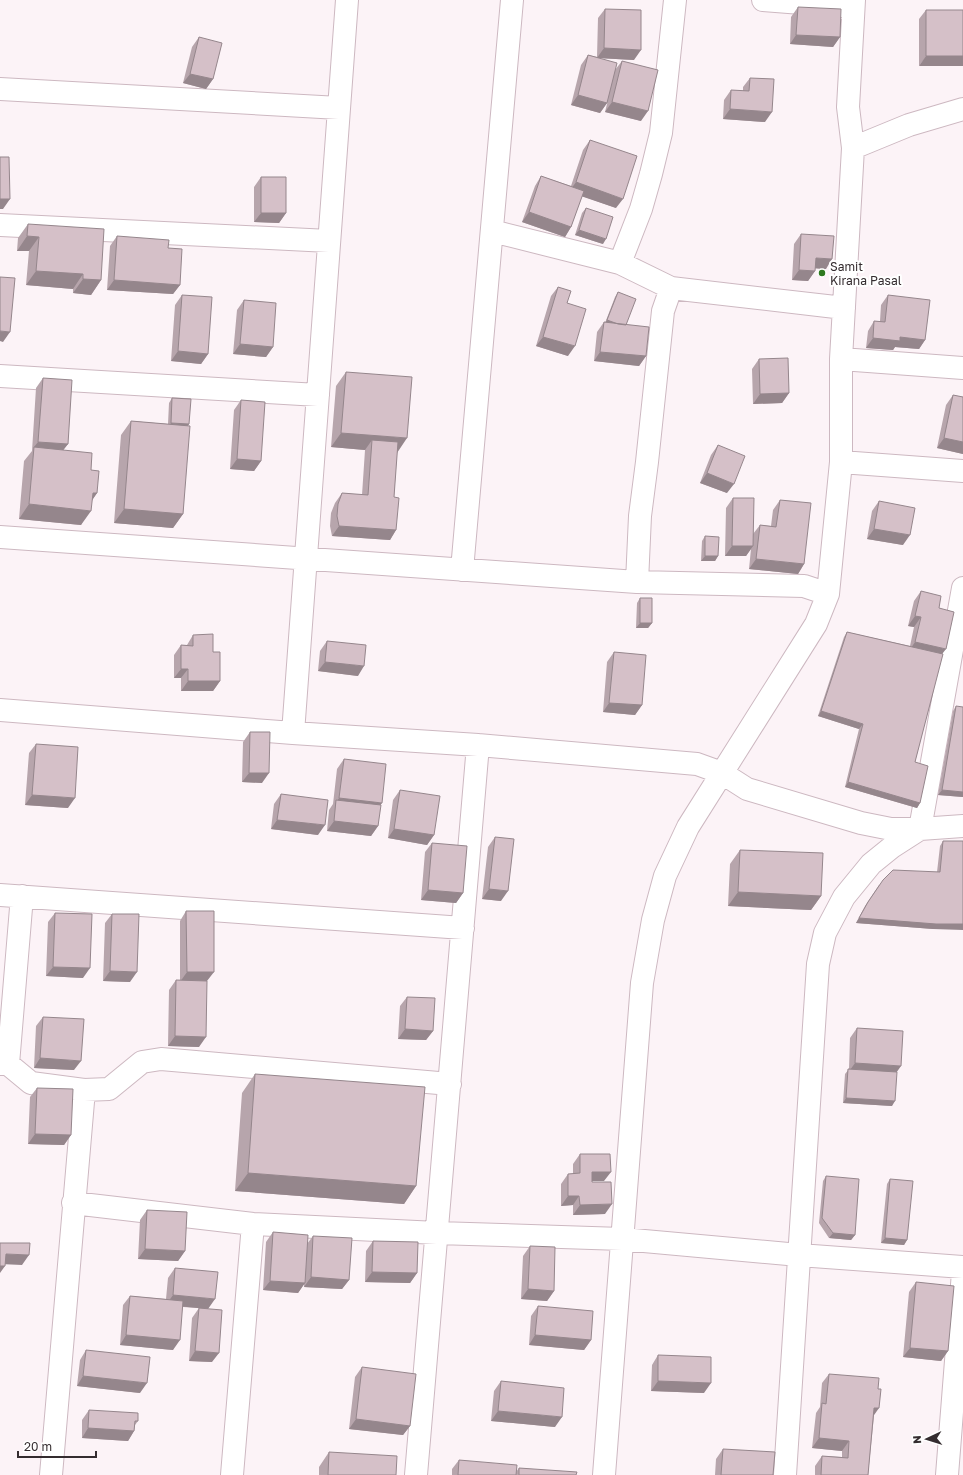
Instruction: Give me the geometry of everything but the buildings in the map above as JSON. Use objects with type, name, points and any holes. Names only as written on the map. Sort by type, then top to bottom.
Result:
[{"type":"street","points":[[293,733],[347,0]]},
{"type":"street","points":[[462,570],[512,0]]},
{"type":"street","points":[[620,263],[641,209],[661,133],[675,0]]},
{"type":"street","points":[[604,1475],[642,983],[652,920],[665,876],[688,827],[816,624],[828,594],[841,462],[841,359],[853,148],[848,106],[854,3],[764,0]]},
{"type":"street","points":[[0,89],[339,108]]},
{"type":"street","points":[[853,148],[910,125],[963,109]]},
{"type":"street","points":[[0,225],[329,241]]},
{"type":"street","points":[[492,231],[620,263],[671,288],[844,308]]},
{"type":"street","points":[[637,582],[640,516],[663,311],[671,288]]},
{"type":"street","points":[[841,359],[963,368]]},
{"type":"street","points":[[0,376],[318,395]]},
{"type":"street","points":[[841,462],[963,471]]},
{"type":"street","points":[[0,537],[637,582],[804,586],[828,594]]},
{"type":"street","points":[[785,1475],[818,964],[825,933],[844,897],[871,864],[892,847],[920,829],[963,588]]},
{"type":"street","points":[[0,710],[293,733],[478,745],[698,764],[722,774],[747,789],[861,824],[891,829],[920,829],[963,826]]},
{"type":"street","points":[[416,1475],[478,745]]},
{"type":"street","points":[[0,895],[463,928]]},
{"type":"street","points":[[22,896],[4,1064],[31,1083],[84,1090],[109,1089],[142,1062],[161,1059],[450,1084]]},
{"type":"street","points":[[51,1475],[73,1203],[84,1090]]},
{"type":"street","points":[[73,1203],[253,1224],[437,1233],[622,1239],[799,1255],[963,1267]]},
{"type":"street","points":[[232,1475],[253,1224]]},
{"type":"street","points":[[947,1475],[963,1272]]},
{"type":"place","name":"Samit Kirana Pasal","points":[[822,273]]}]
